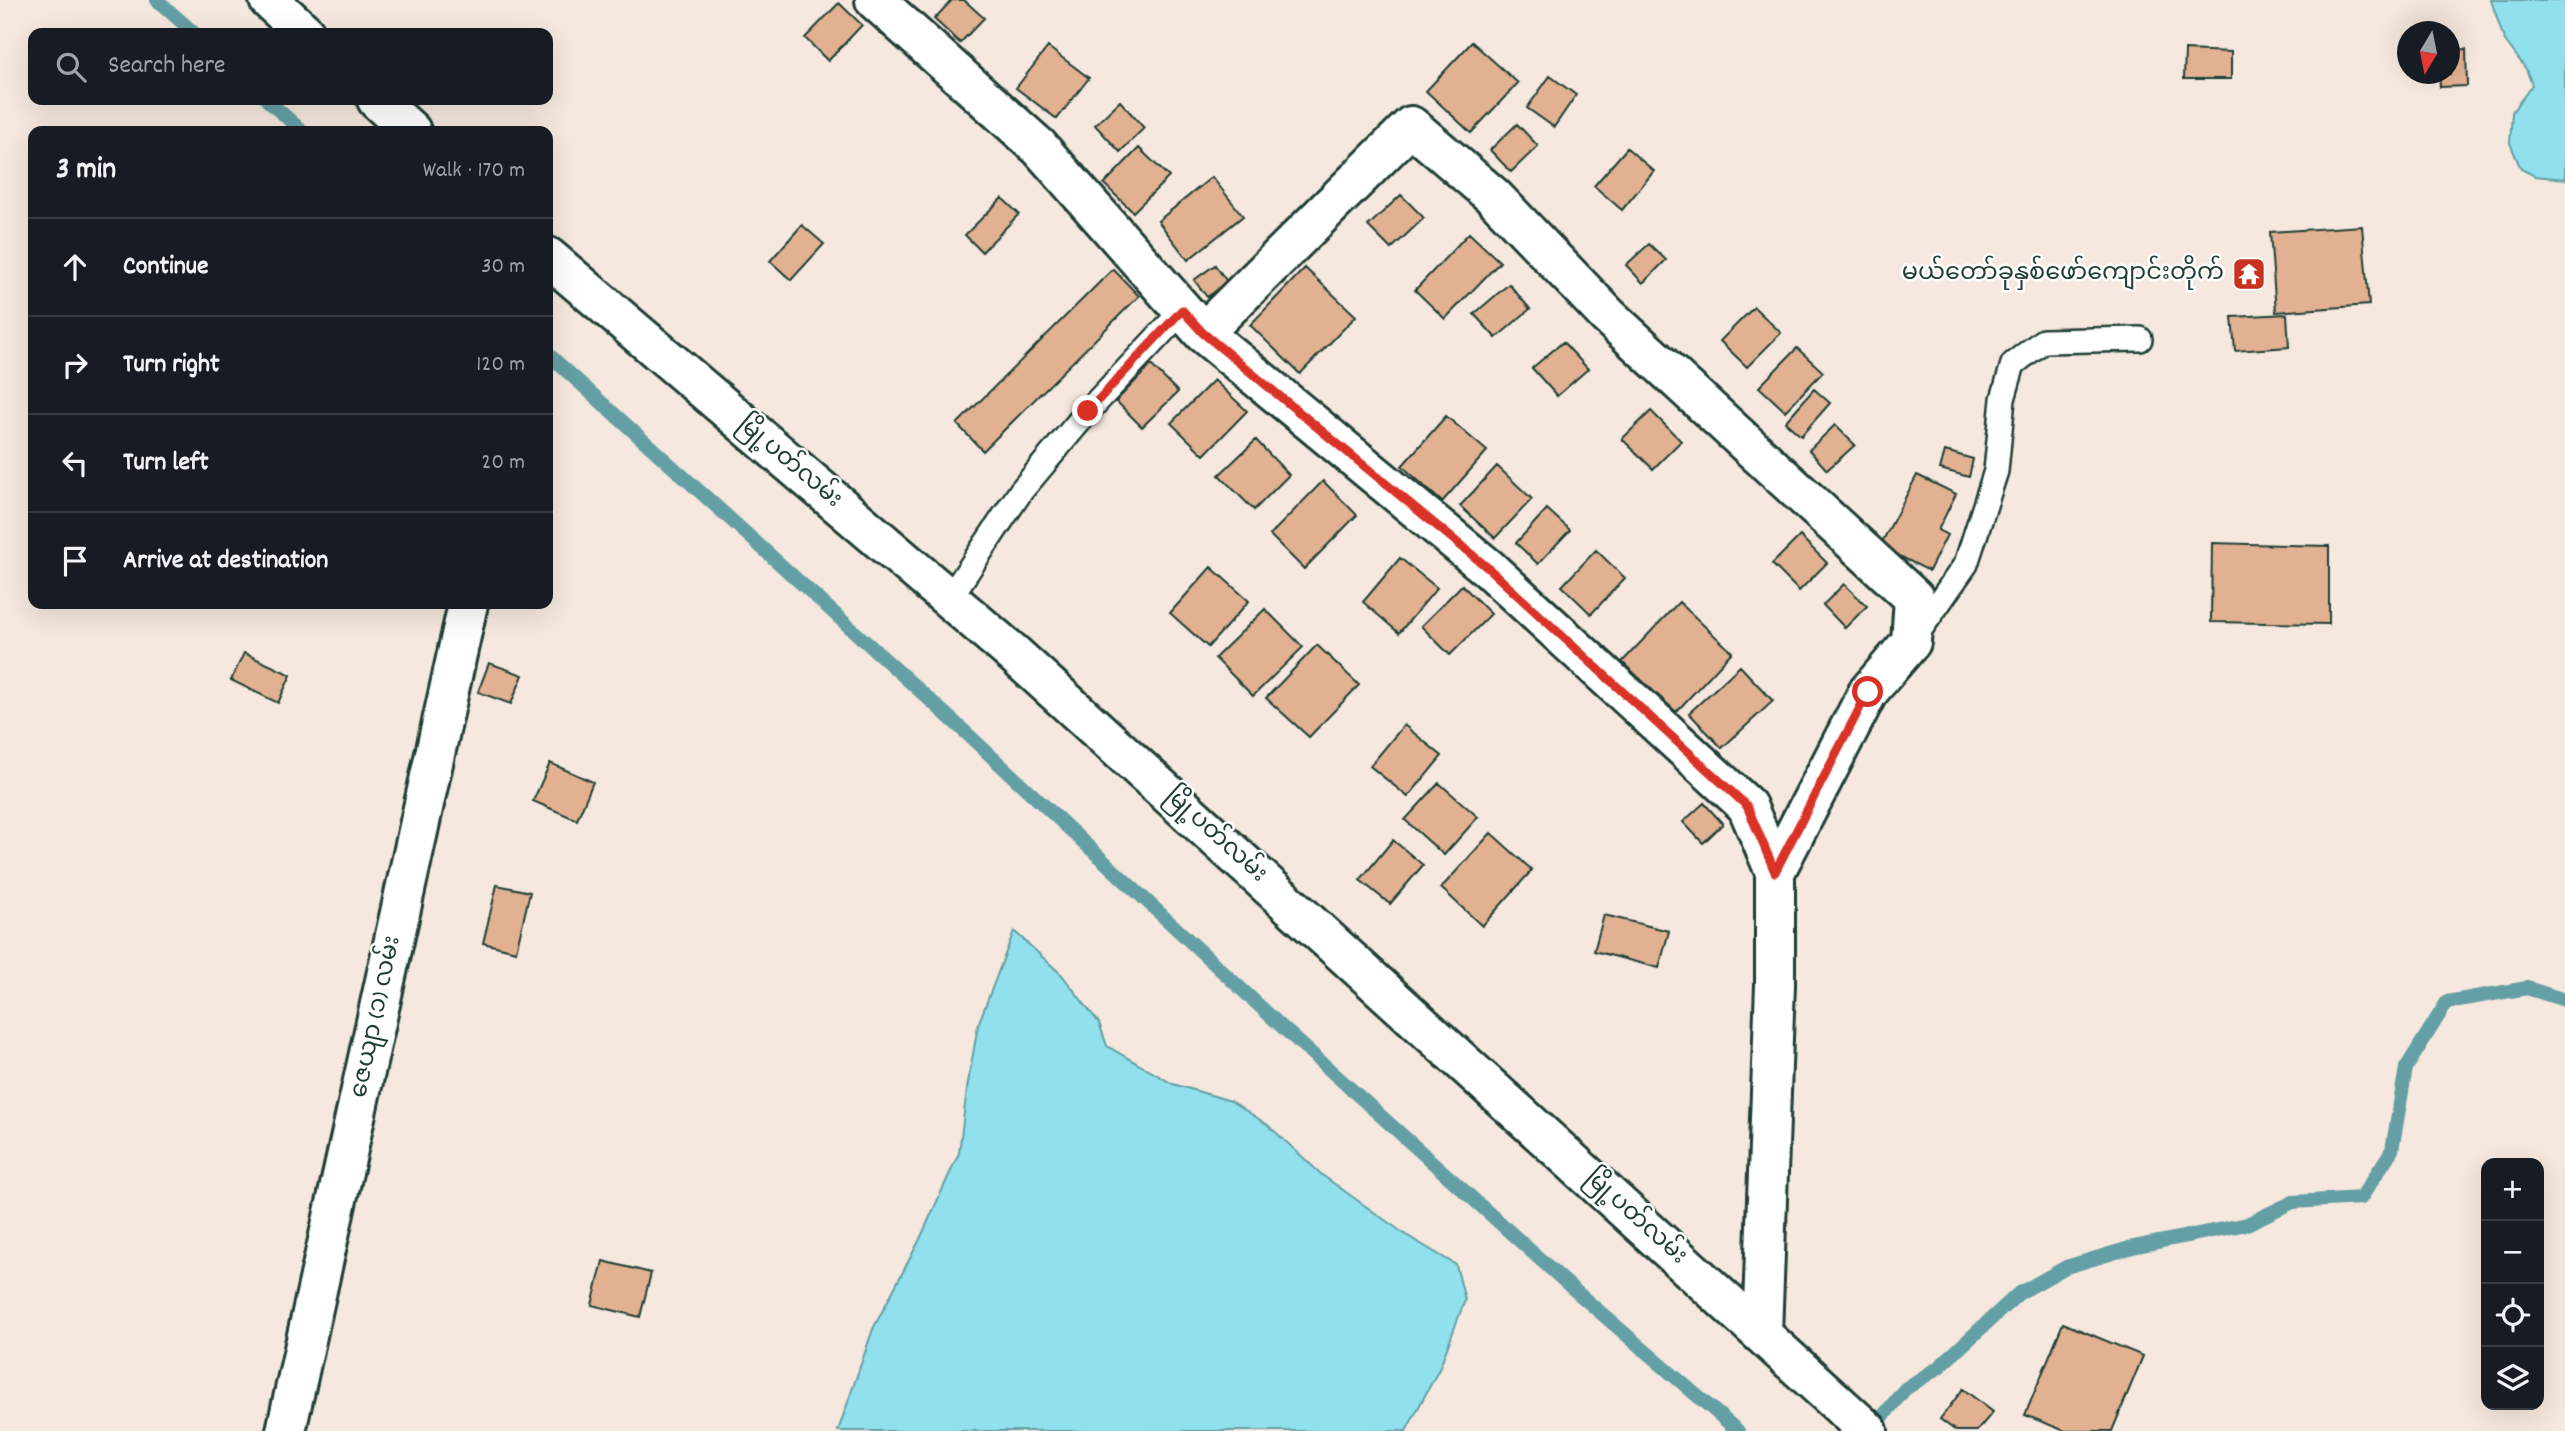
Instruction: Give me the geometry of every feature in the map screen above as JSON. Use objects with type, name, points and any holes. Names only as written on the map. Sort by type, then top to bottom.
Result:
[{"type":"street","points":[[269,0],[300,28]]},
{"type":"street","points":[[875,0],[1039,147],[1193,321],[1488,568],[1747,806],[1775,872],[1775,985],[1762,1333]]},
{"type":"street","points":[[382,105],[406,126]]},
{"type":"street","points":[[1193,321],[1411,126],[1494,197],[1608,316],[1914,598],[1911,642],[1868,692],[1775,872]]},
{"type":"street","name":"မြို့ပတ်လမ်း","points":[[553,261],[1015,655],[1868,1431]]},
{"type":"street","name":"ဇေယျာ (၁) လမ်း","points":[[286,1431],[467,609]]},
{"type":"lane","points":[[949,599],[1021,491],[1088,411],[1193,321]]},
{"type":"lane","points":[[1911,642],[1966,564],[1996,471],[2003,399],[2013,364],[2043,341],[2140,339]]},
{"type":"water","points":[[2491,0],[2565,0],[2565,179],[2535,176],[2521,169],[2510,143],[2512,112],[2532,85],[2526,69],[2504,39]]},
{"type":"water","points":[[1014,931],[1062,975],[1099,1023],[1107,1046],[1173,1084],[1231,1101],[1268,1125],[1322,1175],[1406,1235],[1456,1265],[1465,1300],[1439,1369],[1406,1431],[838,1431],[873,1329],[920,1239],[959,1153],[978,1025]]},
{"type":"building","points":[[952,0],[964,0],[984,18],[960,43],[934,19]]},
{"type":"building","points":[[839,3],[862,25],[828,61],[805,38]]},
{"type":"building","points":[[1472,42],[1518,83],[1471,133],[1426,91]]},
{"type":"building","points":[[1048,47],[1089,78],[1057,119],[1016,88]]},
{"type":"building","points":[[2460,49],[2466,49],[2467,86],[2440,87],[2440,84],[2460,84]]},
{"type":"building","points":[[2185,50],[2231,52],[2231,79],[2184,79]]},
{"type":"building","points":[[1550,76],[1576,95],[1554,127],[1527,108]]},
{"type":"building","points":[[1120,101],[1144,128],[1120,152],[1095,125]]},
{"type":"building","points":[[1517,124],[1538,146],[1511,172],[1490,150]]},
{"type":"building","points":[[1139,148],[1169,177],[1133,212],[1104,184]]},
{"type":"building","points":[[1627,148],[1654,171],[1622,210],[1594,186]]},
{"type":"building","points":[[1212,177],[1243,216],[1188,260],[1158,221]]},
{"type":"building","points":[[1401,195],[1424,218],[1391,249],[1368,226]]},
{"type":"building","points":[[1002,198],[1019,214],[982,252],[965,235]]},
{"type":"building","points":[[802,225],[824,244],[791,280],[770,261]]},
{"type":"building","points":[[2362,226],[2369,305],[2276,312],[2270,232]]},
{"type":"building","points":[[1469,233],[1500,262],[1445,319],[1415,290]]},
{"type":"building","points":[[1649,244],[1666,260],[1643,283],[1626,265]]},
{"type":"building","points":[[1215,265],[1228,283],[1207,297],[1194,280]]},
{"type":"building","points":[[1305,268],[1356,316],[1300,374],[1250,325]]},
{"type":"building","points":[[1113,269],[1139,296],[983,451],[957,424]]},
{"type":"building","points":[[1509,284],[1530,309],[1496,338],[1474,314]]},
{"type":"building","points":[[1754,307],[1781,333],[1747,367],[1720,341]]},
{"type":"building","points":[[2287,314],[2289,347],[2235,351],[2232,317]]},
{"type":"building","points":[[1563,342],[1588,369],[1557,396],[1532,368]]},
{"type":"building","points":[[1797,348],[1823,372],[1785,411],[1759,387]]},
{"type":"building","points":[[1151,365],[1178,392],[1142,427],[1116,401]]},
{"type":"building","points":[[1214,380],[1247,411],[1204,455],[1171,423]]},
{"type":"building","points":[[1814,389],[1830,403],[1801,436],[1785,422]]},
{"type":"building","points":[[1651,411],[1681,441],[1653,469],[1622,439]]},
{"type":"building","points":[[1446,416],[1487,451],[1442,502],[1402,466]]},
{"type":"building","points":[[1835,425],[1855,445],[1827,470],[1809,450]]},
{"type":"building","points":[[1256,440],[1289,475],[1254,510],[1219,475]]},
{"type":"building","points":[[1945,451],[1973,459],[1969,477],[1940,469]]},
{"type":"building","points":[[1497,466],[1532,499],[1495,538],[1460,506]]},
{"type":"building","points":[[1917,475],[1956,494],[1938,530],[1947,535],[1929,571],[1880,546]]},
{"type":"building","points":[[1323,481],[1357,515],[1304,569],[1270,535]]},
{"type":"building","points":[[1547,509],[1570,530],[1538,564],[1516,543]]},
{"type":"building","points":[[1800,536],[1827,563],[1799,591],[1772,564]]},
{"type":"building","points":[[2212,543],[2329,546],[2329,624],[2211,622]]},
{"type":"building","points":[[1596,550],[1625,578],[1591,614],[1562,586]]},
{"type":"building","points":[[1400,558],[1437,588],[1399,633],[1363,602]]},
{"type":"building","points":[[1211,567],[1249,601],[1208,647],[1170,613]]},
{"type":"building","points":[[1844,584],[1867,606],[1845,628],[1823,605]]},
{"type":"building","points":[[1462,585],[1491,614],[1450,655],[1421,626]]},
{"type":"building","points":[[1679,602],[1732,652],[1676,712],[1622,662]]},
{"type":"building","points":[[1265,609],[1303,647],[1253,696],[1215,658]]},
{"type":"building","points":[[1317,645],[1359,685],[1309,737],[1266,698]]},
{"type":"building","points":[[244,653],[291,675],[278,703],[231,680]]},
{"type":"building","points":[[489,663],[523,675],[511,704],[478,692]]},
{"type":"building","points":[[1740,666],[1773,701],[1722,748],[1689,713]]},
{"type":"building","points":[[1404,725],[1442,756],[1408,797],[1370,766]]},
{"type":"building","points":[[550,763],[593,782],[577,820],[533,801]]},
{"type":"building","points":[[1439,783],[1478,817],[1444,855],[1405,820]]},
{"type":"building","points":[[1704,803],[1723,824],[1703,843],[1683,822]]},
{"type":"building","points":[[1491,833],[1532,870],[1482,926],[1441,888]]},
{"type":"building","points":[[1393,840],[1423,865],[1390,904],[1360,880]]},
{"type":"building","points":[[497,885],[530,892],[516,951],[483,943]]},
{"type":"building","points":[[1604,915],[1669,931],[1659,968],[1594,951]]},
{"type":"building","points":[[603,1261],[651,1273],[640,1317],[592,1305]]},
{"type":"building","points":[[2063,1323],[2143,1356],[2112,1431],[2065,1431],[2025,1415]]},
{"type":"building","points":[[1963,1389],[1993,1412],[1977,1431],[1956,1431],[1940,1419]]},
{"type":"waterway","points":[[157,0],[188,28]]},
{"type":"waterway","points":[[273,105],[296,126]]},
{"type":"waterway","points":[[553,359],[962,729],[1281,1026],[1572,1288],[1738,1431]]},
{"type":"waterway","points":[[1871,1431],[1905,1389],[1939,1367],[2018,1294],[2066,1267],[2133,1247],[2247,1224],[2293,1202],[2361,1198],[2392,1150],[2406,1068],[2447,1002],[2527,988],[2565,1000]]},
{"type":"place","name":"မယ်တော်ခုနှစ်ဖော်ကျောင်းတိုက်","points":[[2249,274]]},
{"type":"route","points":[[1088,411],[1182,310],[1203,333],[1488,568],[1747,806],[1775,872],[1868,692]]}]
